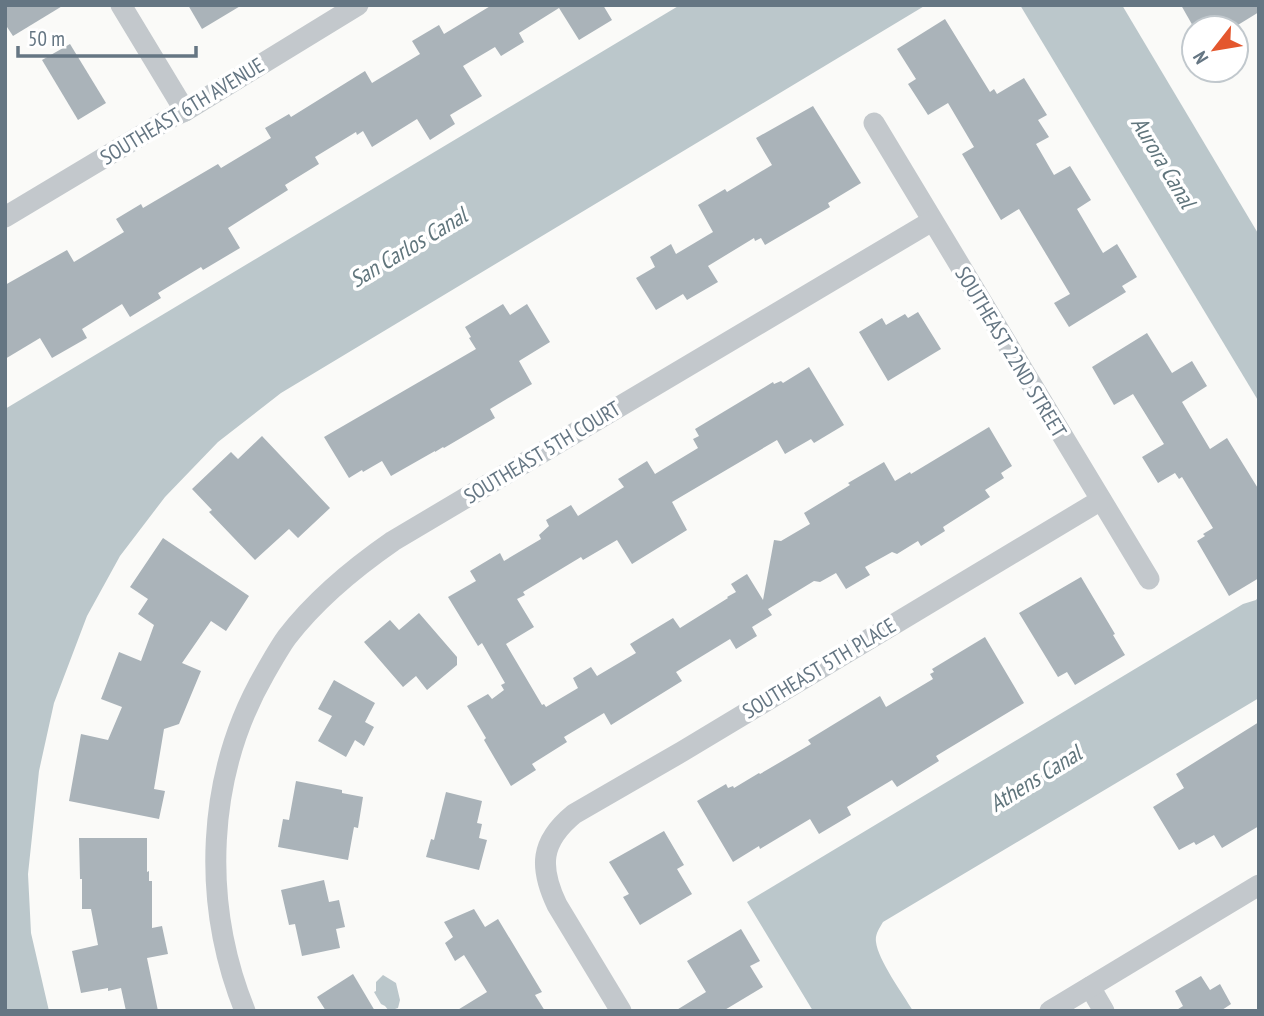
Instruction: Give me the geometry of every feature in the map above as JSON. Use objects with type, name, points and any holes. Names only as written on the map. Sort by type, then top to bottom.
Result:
[{"type":"street","points":[[121,5],[185,111]]},
{"type":"street","name":"SOUTHEAST 6TH AVENUE","points":[[5,216],[185,111],[358,5]]},
{"type":"street","name":"SOUTHEAST 22ND STREET","points":[[874,123],[1149,579]]},
{"type":"street","name":"SOUTHEAST 5TH COURT","points":[[245,1011],[224,949],[217,909],[214,869],[217,825],[229,759],[241,724],[256,690],[287,637],[328,591],[359,564],[393,541],[932,221]]},
{"type":"street","name":"SOUTHEAST 5TH PLACE","points":[[621,1011],[549,888],[545,860],[554,833],[574,814],[684,751],[1101,500]]},
{"type":"street","points":[[1050,1011],[1259,885]]},
{"type":"street","points":[[1090,987],[1104,1011]]},
{"type":"water","name":"San Carlos Canal","points":[[680,5],[926,5],[281,393],[218,442],[165,497],[120,556],[87,616],[54,703],[39,771],[28,874],[31,933],[49,1011],[5,1011],[5,409]]},
{"type":"water","name":"Aurora Canal","points":[[1020,5],[1122,5],[1259,235],[1259,402]]},
{"type":"water","name":"Athens Canal","points":[[1259,596],[1259,698],[883,922],[876,936],[878,949],[913,1011],[813,1011],[747,902]]},
{"type":"water","points":[[383,975],[396,983],[400,1000],[398,1008],[389,1011],[374,992],[376,982]]},
{"type":"building","points":[[5,5],[64,5],[13,36],[5,24]]},
{"type":"building","points":[[188,5],[242,5],[202,29]]},
{"type":"building","points":[[492,5],[603,5],[612,20],[579,40],[559,8],[519,33],[524,42],[501,56],[495,47],[463,66],[482,96],[450,115],[455,124],[430,140],[417,119],[372,147],[363,131],[357,135],[356,132],[315,157],[319,164],[285,185],[288,190],[228,228],[240,248],[203,270],[201,267],[158,293],[161,298],[130,317],[122,304],[82,329],[87,338],[52,358],[40,338],[5,359],[5,285],[67,250],[74,262],[124,232],[116,219],[141,204],[143,208],[218,164],[221,168],[271,138],[265,128],[289,114],[291,117],[365,71],[372,83],[420,54],[412,41],[439,25],[444,34]]},
{"type":"building","points":[[1181,5],[1259,5],[1259,12],[1250,18],[1250,14],[1186,14]]},
{"type":"building","points":[[945,19],[990,92],[994,89],[997,94],[1024,78],[1047,115],[1038,120],[1049,137],[1036,144],[1054,175],[1070,166],[1091,200],[1077,209],[1103,253],[1117,244],[1137,277],[1122,286],[1126,292],[1069,327],[1054,303],[1070,294],[1019,209],[1001,220],[962,154],[974,147],[948,103],[928,115],[908,84],[916,79],[897,49]]},
{"type":"building","points":[[70,44],[106,103],[78,120],[42,60]]},
{"type":"building","points":[[813,106],[861,183],[828,203],[830,207],[765,245],[761,238],[755,241],[754,238],[708,266],[718,282],[687,300],[683,294],[656,310],[636,278],[655,267],[650,257],[671,244],[676,254],[713,232],[698,205],[725,189],[727,192],[772,165],[756,138]]},
{"type":"building","points":[[503,304],[510,315],[527,304],[550,342],[519,361],[532,384],[490,409],[495,418],[391,476],[382,461],[349,478],[324,437],[476,349],[465,327]]},
{"type":"building","points":[[918,312],[941,349],[888,381],[859,332],[882,318],[886,325],[905,314],[908,318]]},
{"type":"building","points":[[1147,333],[1172,373],[1192,361],[1207,386],[1182,402],[1210,449],[1227,438],[1259,490],[1259,578],[1229,596],[1197,541],[1213,528],[1182,477],[1179,479],[1175,473],[1158,483],[1142,457],[1164,444],[1133,394],[1114,405],[1092,367]]},
{"type":"building","points":[[809,367],[844,425],[814,443],[811,439],[785,454],[777,440],[672,502],[687,530],[632,564],[617,540],[583,560],[581,557],[523,592],[525,595],[517,599],[534,627],[506,644],[542,705],[546,707],[578,688],[573,678],[591,667],[597,676],[636,653],[630,644],[673,618],[680,628],[728,598],[736,592],[731,584],[747,574],[763,600],[774,540],[781,541],[810,524],[804,513],[884,462],[895,481],[989,427],[1012,466],[1001,473],[1004,478],[985,490],[990,497],[943,527],[945,531],[921,546],[918,541],[897,554],[892,552],[865,567],[870,575],[846,589],[836,573],[820,582],[814,581],[768,609],[772,615],[752,627],[757,636],[736,649],[730,639],[676,672],[682,681],[611,725],[604,713],[564,737],[567,742],[532,764],[536,770],[511,786],[467,706],[488,694],[492,699],[504,690],[501,685],[505,683],[482,643],[478,646],[448,597],[476,581],[470,571],[500,553],[504,561],[541,539],[539,535],[549,526],[546,520],[571,505],[578,516],[624,487],[618,479],[647,461],[655,474],[698,448],[693,439],[699,436],[695,429],[773,382],[783,383]]},
{"type":"building","points":[[262,436],[330,508],[298,538],[289,529],[255,560],[209,512],[212,510],[192,489],[231,452],[238,459]]},
{"type":"building","points":[[163,538],[249,596],[226,631],[211,621],[182,663],[201,671],[179,724],[164,729],[154,789],[165,791],[159,819],[69,801],[81,734],[108,740],[122,707],[101,699],[119,652],[141,661],[154,625],[138,614],[148,599],[130,587]]},
{"type":"building","points":[[1081,577],[1125,655],[1075,685],[1067,672],[1058,677],[1019,613]]},
{"type":"building","points":[[419,613],[457,657],[457,665],[427,690],[416,676],[403,687],[364,642],[390,620],[399,630]]},
{"type":"building","points":[[985,637],[1024,703],[936,756],[939,761],[897,787],[892,780],[847,807],[851,815],[819,834],[810,819],[733,862],[697,801],[726,784],[728,788],[734,788],[760,774],[811,744],[808,740],[880,696],[886,707],[933,679],[930,674],[934,672],[932,669]]},
{"type":"building","points":[[334,680],[375,703],[365,722],[374,727],[364,746],[355,740],[346,757],[318,741],[332,716],[318,709]]},
{"type":"building","points":[[1259,722],[1259,826],[1222,848],[1214,835],[1196,845],[1194,842],[1179,850],[1153,807],[1184,788],[1176,774]]},
{"type":"building","points":[[296,781],[363,797],[358,828],[354,827],[348,860],[278,847],[283,819],[289,820]]},
{"type":"building","points":[[446,792],[482,801],[477,823],[482,824],[479,838],[487,840],[479,870],[426,857],[431,839],[434,840]]},
{"type":"building","points":[[664,831],[684,865],[677,869],[692,894],[640,925],[623,897],[629,894],[609,862]]},
{"type":"building","points":[[79,838],[147,838],[147,872],[149,871],[149,881],[152,881],[152,928],[162,926],[168,954],[147,958],[158,1011],[126,1011],[121,988],[81,993],[72,951],[98,945],[91,909],[82,909]]},
{"type":"building","points":[[324,880],[329,902],[339,900],[345,927],[336,929],[340,948],[302,956],[295,924],[289,925],[281,890]]},
{"type":"building","points":[[474,909],[485,927],[498,919],[542,992],[535,995],[545,1011],[456,1011],[487,992],[464,955],[455,961],[445,943],[453,937],[444,922]]},
{"type":"building","points":[[741,929],[760,961],[750,966],[763,987],[723,1011],[675,1011],[706,992],[687,961]]},
{"type":"building","points":[[353,974],[375,1011],[326,1011],[317,997]]},
{"type":"building","points":[[1201,976],[1210,990],[1220,984],[1231,1004],[1222,1011],[1175,1011],[1183,1006],[1175,991]]}]
